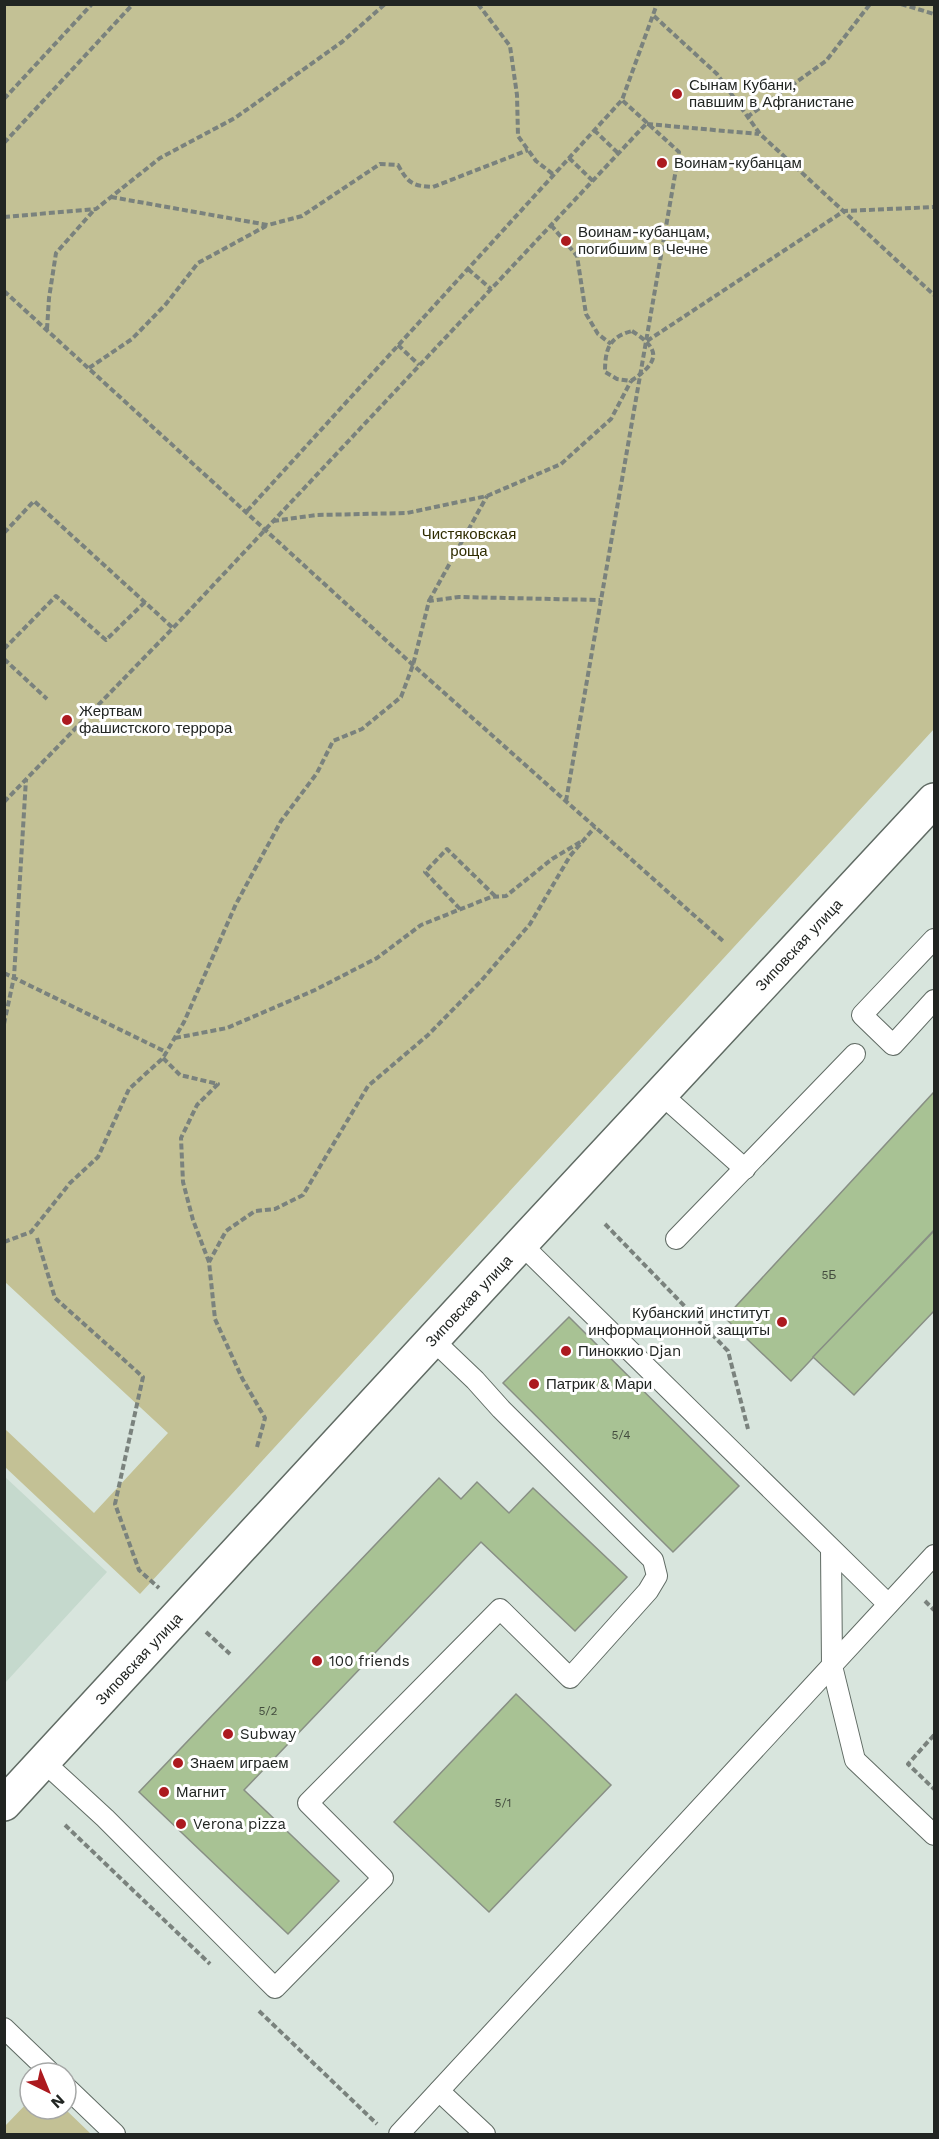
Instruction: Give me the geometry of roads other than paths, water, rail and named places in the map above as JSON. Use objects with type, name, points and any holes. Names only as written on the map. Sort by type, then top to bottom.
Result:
[{"type":"street","name":"Зиповская улица","points":[[4,1804],[934,800]]},
{"type":"lane","points":[[934,939],[862,1015],[893,1045],[934,1000]]},
{"type":"lane","points":[[676,1239],[855,1054]]},
{"type":"lane","points":[[661,1094],[745,1168]]},
{"type":"lane","points":[[521,1244],[888,1604]]},
{"type":"lane","points":[[44,1762],[105,1818],[275,1988],[383,1878],[308,1803],[500,1609],[570,1678],[648,1591],[657,1576],[653,1560],[433,1340]]},
{"type":"lane","points":[[831,1549],[832,1666],[855,1760],[934,1835]]},
{"type":"lane","points":[[399,2134],[934,1555]]},
{"type":"lane","points":[[4,2028],[38,2061]]},
{"type":"lane","points":[[439,2091],[485,2134]]},
{"type":"lane","points":[[78,2098],[116,2134]]},
{"type":"place","name":"Сынам Кубани, павшим в Афганистане","points":[[677,94]]},
{"type":"place","name":"Воинам-кубанцам","points":[[662,163]]},
{"type":"place","name":"Воинам-кубанцам, погибшим в Чечне","points":[[566,241]]},
{"type":"place","name":"Жертвам фашистского террора","points":[[67,720]]},
{"type":"place","name":"Кубанский институт информационной защиты","points":[[782,1322]]},
{"type":"place","name":"Пиноккио Djan","points":[[566,1351]]},
{"type":"place","name":"Патрик & Мари","points":[[534,1384]]},
{"type":"place","name":"100 friends","points":[[317,1661]]},
{"type":"place","name":"Subway","points":[[228,1734]]},
{"type":"place","name":"Знаем играем","points":[[178,1763]]},
{"type":"place","name":"Магнит","points":[[164,1792]]},
{"type":"place","name":"Verona pizza","points":[[181,1824]]},
{"type":"park label","name":"Чистяковская роща","points":[[469,542]]}]
